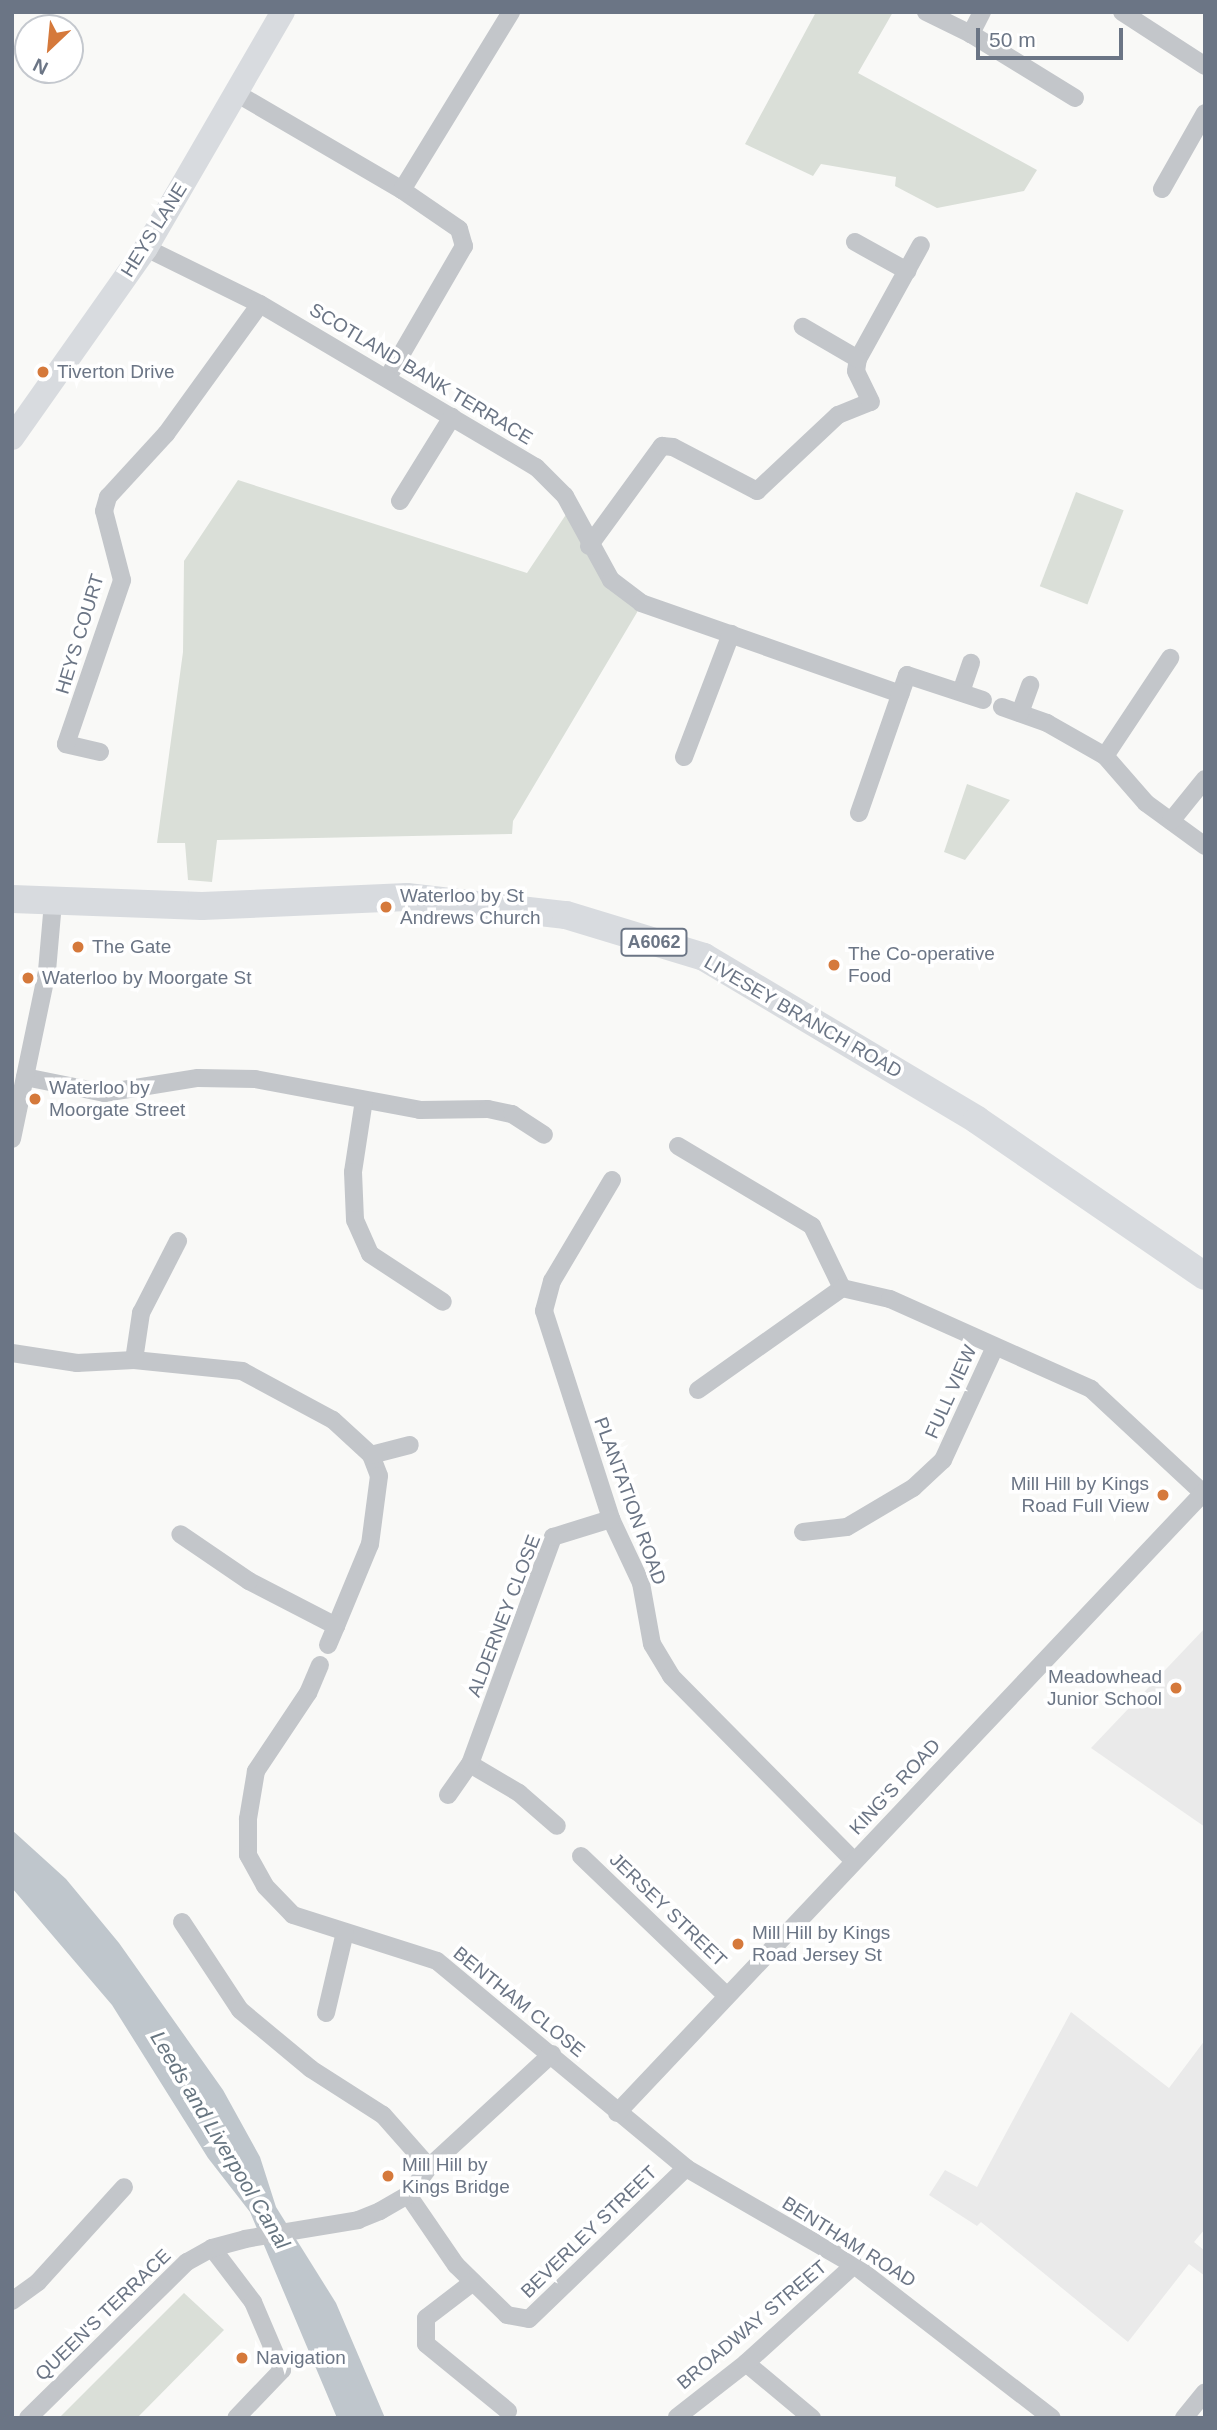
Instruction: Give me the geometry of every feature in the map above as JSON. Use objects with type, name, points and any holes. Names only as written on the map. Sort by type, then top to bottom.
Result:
[{"type":"main road","name":"LIVESEY BRANCH ROAD","points":[[12,899],[202,906],[407,897],[566,915],[704,957],[977,1120],[1205,1276]]},
{"type":"street","name":"HEYS LANE","points":[[12,439],[146,248],[283,12]]},
{"type":"street","points":[[402,190],[511,12]]},
{"type":"street","points":[[926,12],[971,34],[1074,98]]},
{"type":"street","points":[[971,34],[982,12]]},
{"type":"street","points":[[1122,12],[1205,66]]},
{"type":"street","points":[[236,93],[402,190],[452,223],[464,246],[388,377]]},
{"type":"street","points":[[1162,189],[1205,113]]},
{"type":"street","points":[[855,242],[907,271]]},
{"type":"street","points":[[589,546],[650,457],[662,446],[673,447],[757,491],[838,415],[871,402],[856,371],[858,359],[921,245]]},
{"type":"street","name":"SCOTLAND BANK TERRACE","points":[[146,248],[260,304],[388,377],[536,467],[565,496],[589,546],[611,580],[641,603],[901,694]]},
{"type":"street","name":"HEYS COURT","points":[[100,752],[66,744],[122,580],[104,511],[108,498],[166,434],[260,304]]},
{"type":"street","points":[[803,327],[858,359]]},
{"type":"street","points":[[400,501],[452,416]]},
{"type":"street","points":[[684,757],[732,634]]},
{"type":"street","points":[[1105,756],[1170,659]]},
{"type":"street","points":[[961,692],[971,663]]},
{"type":"street","points":[[859,813],[901,694],[911,674],[982,700]]},
{"type":"street","points":[[1020,713],[1030,685]]},
{"type":"street","points":[[1002,707],[1020,713],[1105,756],[1139,797],[1205,846]]},
{"type":"street","points":[[1171,821],[1205,779]]},
{"type":"street","points":[[12,1139],[47,971],[53,902]]},
{"type":"street","points":[[25,1077],[104,1093],[198,1078],[255,1079],[420,1110],[488,1109],[512,1114],[544,1135]]},
{"type":"street","points":[[364,1100],[353,1172],[355,1220],[370,1254],[443,1302]]},
{"type":"street","points":[[678,1146],[812,1226],[842,1288],[698,1390]]},
{"type":"street","name":"PLANTATION ROAD","points":[[612,1180],[552,1281],[544,1311],[611,1519],[641,1583],[652,1644],[671,1676],[854,1861]]},
{"type":"street","points":[[134,1360],[141,1312],[178,1241]]},
{"type":"street","name":"FULL VIEW","points":[[842,1288],[890,1299],[1091,1390],[1204,1492]]},
{"type":"street","name":"FULL VIEW","points":[[803,1532],[847,1527],[913,1489],[943,1460],[995,1347]]},
{"type":"street","points":[[12,1353],[77,1363],[134,1360],[242,1371],[333,1420],[370,1455],[379,1476],[370,1544],[328,1645]]},
{"type":"street","points":[[370,1455],[410,1445]]},
{"type":"street","name":"KING'S ROAD","points":[[617,2113],[725,1993],[1204,1492]]},
{"type":"street","name":"ALDERNEY CLOSE","points":[[448,1794],[470,1764],[553,1537],[611,1519]]},
{"type":"street","points":[[180,1534],[249,1581],[336,1626]]},
{"type":"street","name":"BENTHAM CLOSE","points":[[320,1665],[308,1693],[256,1771],[248,1855],[265,1886],[293,1915],[437,1961],[552,2054],[617,2113]]},
{"type":"street","points":[[470,1764],[519,1793],[557,1826]]},
{"type":"street","name":"JERSEY STREET","points":[[582,1856],[725,1993]]},
{"type":"street","points":[[182,1922],[240,2010],[311,2069],[383,2115],[429,2167]]},
{"type":"street","points":[[326,2013],[345,1932]]},
{"type":"street","points":[[408,2195],[429,2167],[552,2054]]},
{"type":"street","name":"BENTHAM ROAD","points":[[617,2113],[686,2168],[854,2265],[1052,2418]]},
{"type":"street","name":"BEVERLEY STREET","points":[[408,2195],[456,2266],[507,2315],[529,2319],[686,2168]]},
{"type":"street","points":[[12,2301],[38,2282],[124,2187]]},
{"type":"street","name":"QUEEN'S TERRACE","points":[[28,2418],[187,2262],[212,2248],[245,2239],[312,2225],[358,2220],[408,2195]]},
{"type":"street","points":[[212,2248],[253,2302],[282,2370],[236,2418]]},
{"type":"street","name":"BROADWAY STREET","points":[[677,2417],[746,2363],[854,2265]]},
{"type":"street","points":[[473,2282],[426,2318],[426,2344],[508,2411]]},
{"type":"street","points":[[746,2363],[812,2418]]},
{"type":"street","points":[[1184,2418],[1205,2392]]},
{"type":"shaded area","points":[[816,12],[893,12],[858,73],[1037,170],[1024,191],[937,208],[895,186],[896,177],[821,164],[813,176],[745,144]]},
{"type":"shaded area","points":[[238,480],[527,573],[567,513],[639,609],[513,821],[512,834],[217,840],[212,882],[188,880],[185,843],[157,843],[183,652],[184,561]]},
{"type":"shaded area","points":[[1076,492],[1124,510],[1087,605],[1040,586]]},
{"type":"shaded area","points":[[967,784],[1010,800],[965,860],[944,852]]},
{"type":"shaded area","name":"Meadowhead Junior School","points":[[1205,1628],[1205,1827],[1091,1748]]},
{"type":"shaded area","points":[[1071,2012],[1169,2088],[1205,2040],[1205,2229],[1194,2242],[1205,2251],[1205,2276],[1189,2264],[1128,2342],[981,2222],[977,2226],[929,2195],[945,2170],[977,2187]]},
{"type":"shaded area","points":[[184,2293],[224,2330],[137,2418],[59,2418]]},
{"type":"water","name":"Leeds and Liverpool Canal","points":[[12,1830],[66,1879],[119,1943],[223,2090],[260,2157],[276,2207],[336,2303],[385,2418],[337,2418],[250,2212],[208,2158],[112,2005],[12,1888]]},
{"type":"place","name":"Tiverton Drive","points":[[43,372]]},
{"type":"place","name":"Waterloo by St Andrews Church","points":[[386,907]]},
{"type":"place","name":"The Gate","points":[[78,947]]},
{"type":"place","name":"The Co-operative Food","points":[[834,965]]},
{"type":"place","name":"Waterloo by Moorgate St","points":[[28,978]]},
{"type":"place","name":"Waterloo by Moorgate Street","points":[[35,1099]]},
{"type":"place","name":"Mill Hill by Kings Road Full View","points":[[1163,1495]]},
{"type":"place","name":"Meadowhead Junior School","points":[[1176,1688]]},
{"type":"place","name":"Mill Hill by Kings Road Jersey St","points":[[738,1944]]},
{"type":"place","name":"Mill Hill by Kings Bridge","points":[[388,2176]]},
{"type":"place","name":"Navigation","points":[[242,2358]]}]
